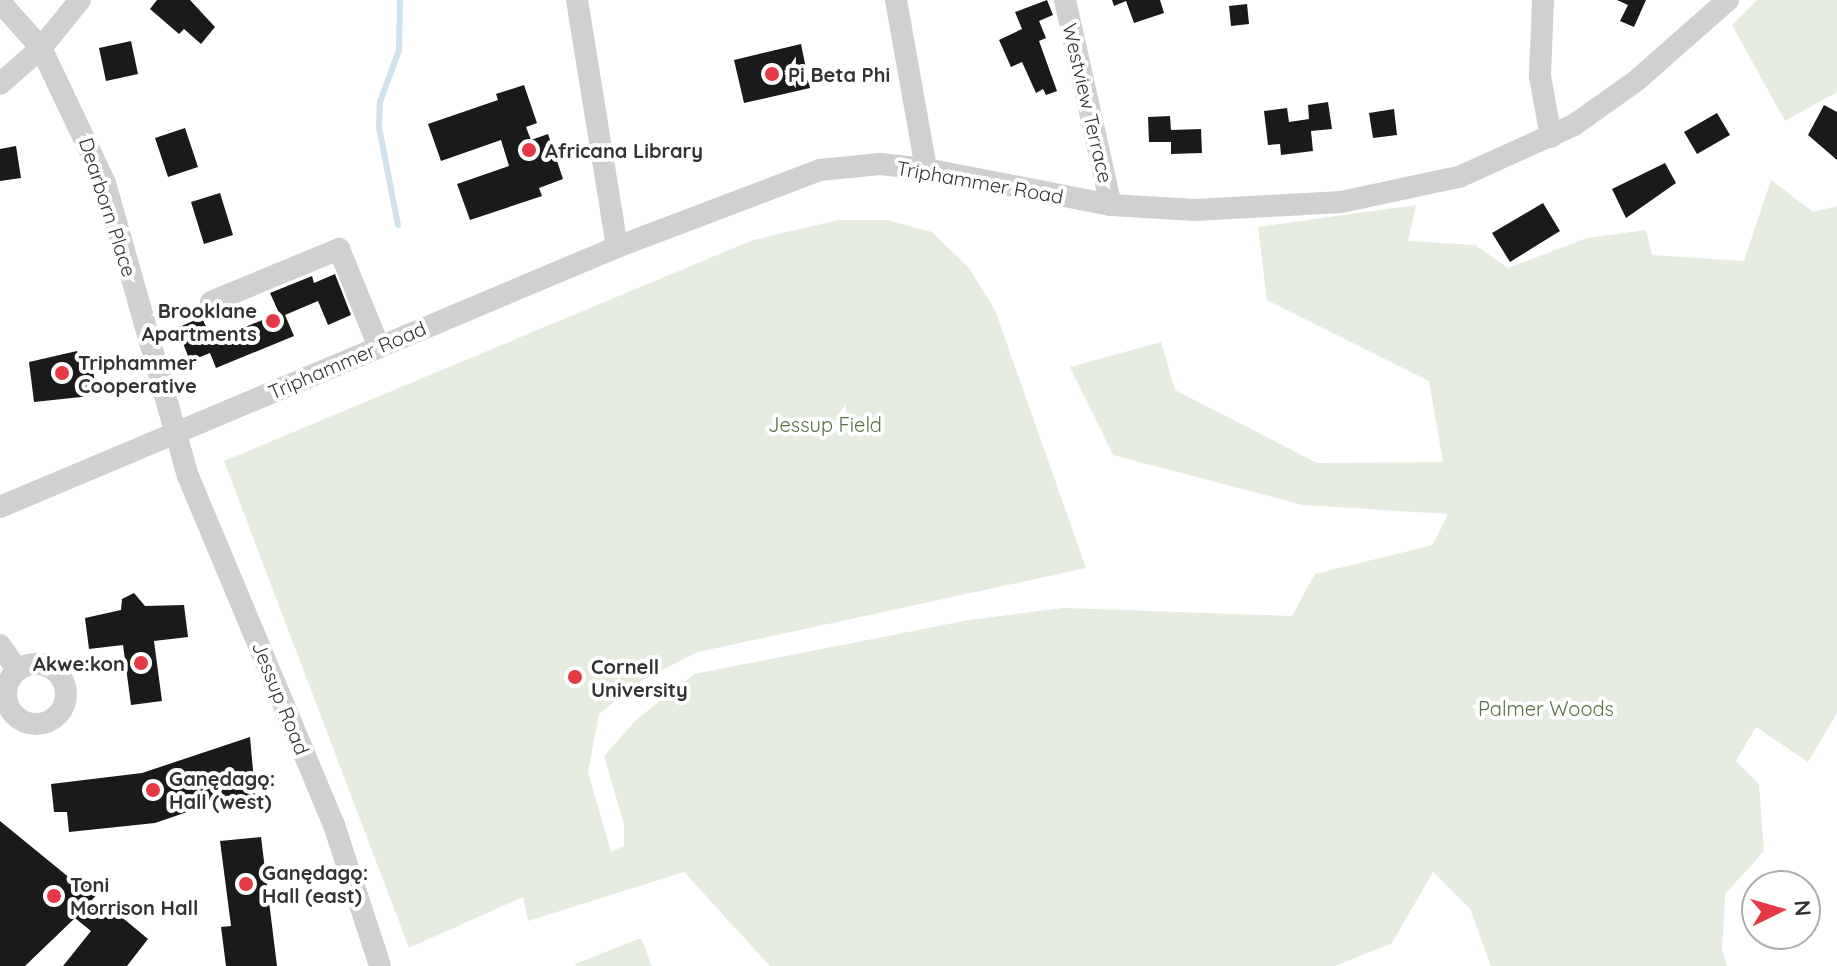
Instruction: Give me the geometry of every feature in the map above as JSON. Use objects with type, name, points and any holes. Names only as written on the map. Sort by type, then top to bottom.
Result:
[{"type":"street","points":[[0,84],[41,48],[80,0]]},
{"type":"street","points":[[577,0],[617,247]]},
{"type":"street","points":[[896,0],[926,169]]},
{"type":"street","name":"Westview Terrace","points":[[1065,0],[1111,205]]},
{"type":"street","points":[[1543,0],[1540,76],[1551,137]]},
{"type":"street","name":"Triphammer Road","points":[[0,507],[617,247],[820,170],[880,164],[926,169],[1111,205],[1210,210],[1341,202],[1459,177],[1551,137],[1636,81],[1728,0]]},
{"type":"street","name":"Dearborn Place","points":[[0,2],[41,48],[105,183],[173,433]]},
{"type":"street","points":[[211,302],[339,249],[379,347]]},
{"type":"street","name":"Jessup Road","points":[[173,433],[334,825],[380,966]]},
{"type":"street","points":[[0,645],[16,668]]},
{"type":"green space","points":[[1757,0],[1837,0],[1837,92],[1785,121],[1732,25]]},
{"type":"green space","name":"Palmer Woods","points":[[1771,180],[1813,212],[1837,206],[1837,713],[1808,762],[1756,727],[1736,761],[1759,784],[1764,851],[1747,870],[1741,870],[1741,876],[1725,894],[1722,950],[1727,966],[1491,966],[1470,909],[1433,872],[1392,943],[1335,966],[770,966],[684,872],[528,921],[523,897],[409,948],[224,461],[753,240],[838,220],[887,220],[932,232],[969,268],[995,310],[1086,568],[698,652],[639,682],[599,714],[588,772],[611,852],[624,846],[624,824],[604,756],[636,720],[694,674],[969,620],[1064,608],[1292,616],[1315,574],[1433,545],[1448,514],[1303,505],[1113,455],[1070,367],[1161,342],[1175,390],[1317,463],[1443,462],[1429,381],[1267,300],[1258,227],[1416,205],[1408,241],[1475,245],[1508,268],[1587,238],[1646,230],[1652,255],[1744,261]]},
{"type":"green space","points":[[641,938],[652,966],[575,964]]},
{"type":"building","points":[[157,0],[190,0],[215,27],[201,44],[184,29],[179,34],[150,9]]},
{"type":"building","points":[[1047,0],[1053,15],[1039,21],[1046,38],[1039,41],[1057,91],[1046,95],[1043,89],[1036,93],[1022,62],[1011,67],[999,40],[1022,29],[1015,12]]},
{"type":"building","points":[[1112,0],[1160,0],[1164,13],[1134,23],[1126,1],[1114,6]]},
{"type":"building","points":[[1617,0],[1646,0],[1634,27],[1620,21],[1628,5]]},
{"type":"building","points":[[1247,4],[1249,24],[1231,26],[1229,6]]},
{"type":"building","points":[[131,41],[138,74],[106,81],[99,48]]},
{"type":"building","name":"Pi Beta Phi","points":[[801,44],[810,88],[744,103],[734,60]]},
{"type":"building","name":"Africana Library","points":[[524,85],[537,123],[526,127],[531,140],[548,134],[563,179],[539,188],[542,196],[470,220],[457,184],[509,166],[501,140],[441,161],[428,124],[498,100],[496,94]]},
{"type":"building","points":[[1328,102],[1332,129],[1311,131],[1313,151],[1281,155],[1280,144],[1268,145],[1264,111],[1287,108],[1289,122],[1309,119],[1308,105]]},
{"type":"building","points":[[1824,105],[1837,112],[1837,160],[1808,135]]},
{"type":"building","points":[[1394,109],[1397,135],[1373,138],[1369,113]]},
{"type":"building","points":[[1717,113],[1730,135],[1697,154],[1684,132]]},
{"type":"building","points":[[1170,116],[1171,130],[1201,129],[1202,153],[1171,154],[1171,142],[1149,142],[1148,117]]},
{"type":"building","points":[[185,128],[198,167],[168,177],[155,138]]},
{"type":"building","points":[[16,146],[21,178],[0,181],[0,149]]},
{"type":"building","points":[[1665,163],[1676,183],[1626,218],[1612,189]]},
{"type":"building","points":[[220,193],[233,235],[204,244],[191,202]]},
{"type":"building","points":[[1543,203],[1560,231],[1510,262],[1492,233]]},
{"type":"building","name":"Brooklane Apartments","points":[[335,274],[351,315],[328,325],[318,301],[285,315],[294,336],[216,368],[210,353],[190,361],[177,328],[202,317],[212,341],[279,313],[270,293],[312,276],[314,283]]},
{"type":"building","name":"Triphammer Cooperative","points":[[77,351],[81,363],[91,360],[95,382],[89,383],[91,396],[34,402],[29,362]]},
{"type":"building","name":"Akwe:kon","points":[[134,593],[145,606],[184,605],[188,637],[154,641],[162,701],[131,705],[123,645],[89,649],[85,618],[121,610],[122,599]]},
{"type":"building","name":"Ganędagǫ: Hall (west)","points":[[250,737],[256,803],[234,806],[234,796],[155,823],[69,832],[67,812],[54,812],[51,784],[142,773]]},
{"type":"building","name":"Toni Morrison Hall","points":[[0,821],[82,888],[95,879],[102,889],[90,902],[104,915],[112,909],[148,939],[127,966],[63,966],[91,931],[75,918],[25,966],[0,966]]},
{"type":"building","name":"Ganędagǫ: Hall (east)","points":[[261,837],[277,966],[226,966],[221,927],[231,926],[220,841]]},
{"type":"waterway","points":[[398,225],[379,127],[380,102],[399,50],[400,0]]},
{"type":"place","name":"Pi Beta Phi","points":[[772,74]]},
{"type":"place","name":"Africana Library","points":[[529,150]]},
{"type":"place","name":"Brooklane Apartments","points":[[273,321]]},
{"type":"place","name":"Triphammer Cooperative","points":[[62,373]]},
{"type":"place","name":"Akwe:kon","points":[[141,663]]},
{"type":"place","name":"Cornell University","points":[[575,677]]},
{"type":"place","name":"Ganędagǫ: Hall (west)","points":[[153,790]]},
{"type":"place","name":"Ganędagǫ: Hall (east)","points":[[246,884]]},
{"type":"place","name":"Toni Morrison Hall","points":[[54,896]]},
{"type":"park label","name":"Jessup Field","points":[[825,424]]}]
